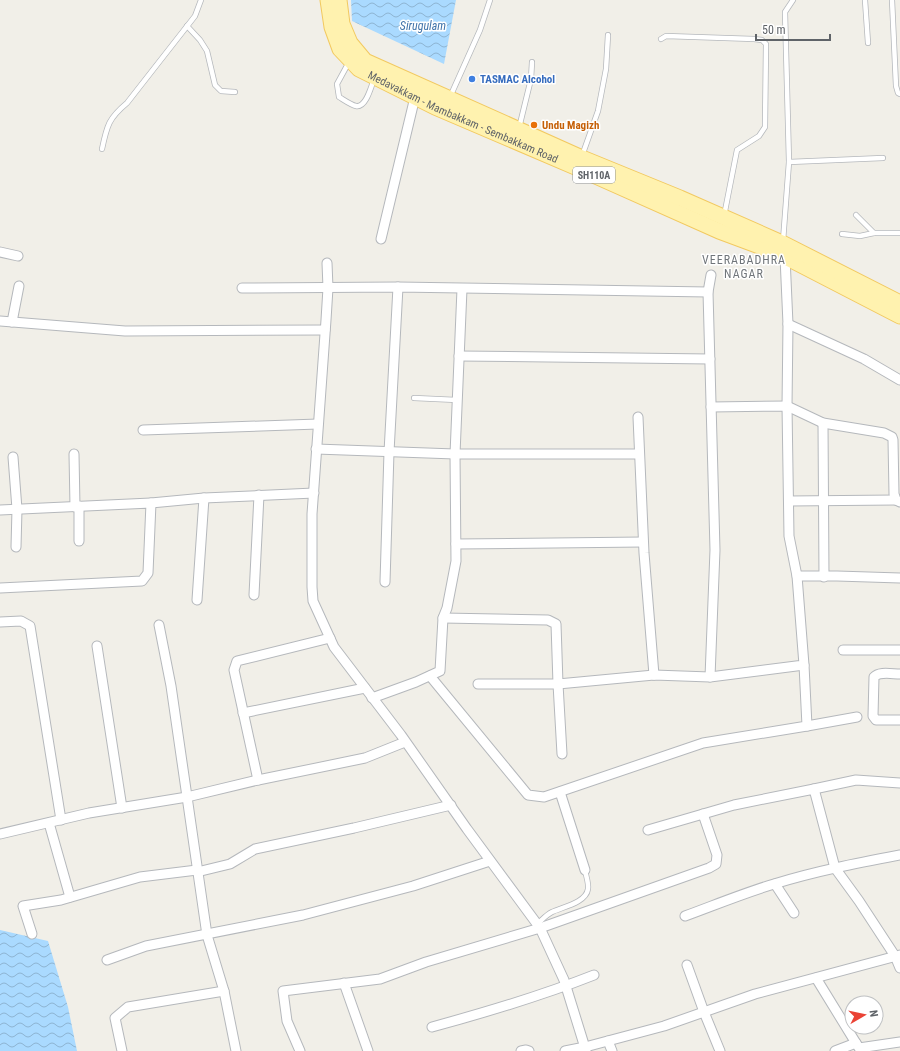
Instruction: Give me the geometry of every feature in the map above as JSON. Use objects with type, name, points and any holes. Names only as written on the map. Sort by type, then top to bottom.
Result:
[{"type":"main road","name":"Medavakkam - Mambakkam - Sembakkam Road","points":[[328,0],[332,27],[340,49],[359,70],[415,97],[719,231],[785,249],[900,316]]},
{"type":"main road","name":"Medavakkam - Mambakkam - Sembakkam Road","points":[[339,0],[342,24],[350,43],[365,61],[582,158],[724,217],[785,249],[900,303]]},
{"type":"street","points":[[381,239],[415,97]]},
{"type":"street","points":[[785,249],[788,324],[787,406],[789,536],[797,576],[807,726]]},
{"type":"street","points":[[0,252],[18,256]]},
{"type":"street","points":[[327,263],[328,288],[312,514],[313,601],[334,647],[405,742],[538,926],[566,986],[586,1049]]},
{"type":"street","points":[[710,677],[715,550],[708,292],[711,275]]},
{"type":"street","points":[[12,322],[19,286]]},
{"type":"street","points":[[242,288],[398,288],[708,292]]},
{"type":"street","points":[[385,582],[389,452],[398,288]]},
{"type":"street","points":[[372,698],[416,682],[440,671],[443,618],[447,608],[456,561],[455,454],[462,289]]},
{"type":"street","points":[[0,322],[125,331],[325,330]]},
{"type":"street","points":[[788,324],[864,360],[900,380]]},
{"type":"street","points":[[459,356],[710,359]]},
{"type":"street","points":[[711,407],[787,406],[823,423],[884,433],[892,437],[894,494],[898,501],[789,501]]},
{"type":"street","points":[[638,417],[643,542],[654,676]]},
{"type":"street","points":[[823,423],[824,577]]},
{"type":"street","points":[[143,430],[318,424]]},
{"type":"street","points":[[316,449],[455,454],[639,454]]},
{"type":"street","points":[[74,454],[79,541]]},
{"type":"street","points":[[13,457],[16,509],[16,547]]},
{"type":"street","points":[[0,510],[314,493]]},
{"type":"street","points":[[254,595],[259,495]]},
{"type":"street","points":[[197,600],[204,498]]},
{"type":"street","points":[[0,588],[142,581],[148,573],[151,503]]},
{"type":"street","points":[[456,544],[643,542]]},
{"type":"street","points":[[797,576],[900,578]]},
{"type":"street","points":[[443,618],[548,620],[555,622],[562,754]]},
{"type":"street","points":[[0,622],[21,621],[30,626],[61,820]]},
{"type":"street","points":[[159,625],[171,686],[207,935],[224,991],[236,1051]]},
{"type":"street","points":[[258,780],[234,670],[237,661],[330,638]]},
{"type":"street","points":[[97,646],[122,808]]},
{"type":"street","points":[[843,650],[900,650]]},
{"type":"street","points":[[478,684],[558,684],[654,676],[710,677],[804,665]]},
{"type":"street","points":[[900,674],[882,673],[876,674],[874,677],[873,716],[876,720],[900,720]]},
{"type":"street","points":[[430,676],[528,795],[544,797],[703,743],[857,717]]},
{"type":"street","points":[[243,713],[365,688]]},
{"type":"street","points":[[0,834],[89,814],[187,797],[258,780],[366,758],[405,742]]},
{"type":"street","points":[[648,830],[734,805],[856,780],[900,783]]},
{"type":"street","points":[[814,789],[835,868],[898,955],[900,968]]},
{"type":"street","points":[[560,792],[585,870]]},
{"type":"street","points":[[32,934],[23,906],[70,897],[140,877],[197,871],[230,864],[255,849],[451,805]]},
{"type":"street","points":[[300,1051],[287,1021],[283,991],[380,979],[426,962],[696,873],[716,864],[717,854],[703,814]]},
{"type":"street","points":[[49,823],[70,897]]},
{"type":"street","points":[[685,916],[775,884],[835,868],[900,855]]},
{"type":"street","points":[[107,960],[146,946],[303,915],[413,886],[490,861]]},
{"type":"street","points":[[775,884],[794,913]]},
{"type":"street","points":[[565,1051],[586,1049],[608,1041],[664,1026],[755,994],[898,955]]},
{"type":"street","points":[[687,965],[720,1051]]},
{"type":"street","points":[[432,1027],[487,1012],[566,986],[594,975]]},
{"type":"street","points":[[816,978],[858,1047]]},
{"type":"street","points":[[344,983],[368,1051]]},
{"type":"street","points":[[122,1051],[116,1018],[128,1007],[224,991]]},
{"type":"street","points":[[608,1041],[612,1051]]},
{"type":"street","points":[[835,1051],[900,1042]]},
{"type":"street","points":[[521,1051],[528,1051]]},
{"type":"lane","points":[[102,149],[106,127],[115,113],[127,103],[195,16],[201,0]]},
{"type":"lane","points":[[449,99],[480,30],[490,0]]},
{"type":"lane","points":[[785,249],[789,162],[785,12],[793,0]]},
{"type":"lane","points":[[865,0],[868,43]]},
{"type":"lane","points":[[892,0],[896,86],[898,93],[900,94]]},
{"type":"lane","points":[[187,26],[200,40],[207,52],[215,85],[221,91],[235,92]]},
{"type":"lane","points":[[582,158],[598,111],[606,69],[608,35]]},
{"type":"lane","points":[[661,39],[666,36],[754,39],[762,40],[766,44],[765,127],[760,136],[738,150],[724,217]]},
{"type":"lane","points":[[351,60],[337,84],[339,97],[356,106],[361,106],[365,103],[375,78]]},
{"type":"lane","points":[[519,130],[531,79],[532,62]]},
{"type":"lane","points":[[789,162],[884,158]]},
{"type":"lane","points":[[856,215],[874,233]]},
{"type":"lane","points":[[842,234],[860,236],[874,233],[900,233]]},
{"type":"lane","points":[[414,398],[457,400]]},
{"type":"lane","points":[[538,926],[550,913],[578,902],[588,892],[585,870]]},
{"type":"water","name":"Sirugulam","points":[[351,0],[456,0],[444,64],[352,21]]},
{"type":"water","points":[[0,930],[48,941],[68,1007],[77,1051],[0,1051]]},
{"type":"place","name":"TASMAC Alcohol","points":[[472,79]]},
{"type":"place","name":"Undu Magizh","points":[[534,125]]},
{"type":"district","name":"VEERABADHRA NAGAR","points":[[744,267]]}]
